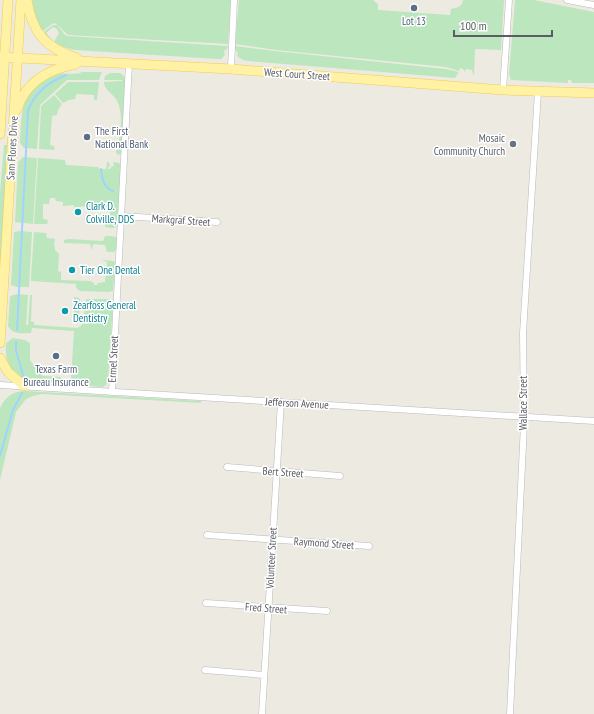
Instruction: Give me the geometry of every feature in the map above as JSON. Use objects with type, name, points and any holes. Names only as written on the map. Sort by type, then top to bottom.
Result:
[{"type":"main road","points":[[0,13],[6,0]]},
{"type":"main road","name":"Sam Flores Drive","points":[[0,134],[2,57],[6,0]]},
{"type":"main road","name":"Sam Flores Drive","points":[[0,343],[21,0]]},
{"type":"main road","points":[[27,0],[33,25],[46,43],[58,51],[90,62]]},
{"type":"main road","name":"West Court Street","points":[[2,57],[231,69],[503,90],[594,93]]},
{"type":"main road","points":[[14,118],[24,93],[42,76],[57,68],[90,62]]},
{"type":"main road","points":[[0,358],[8,372],[24,386]]},
{"type":"street","points":[[231,69],[234,0]]},
{"type":"street","points":[[503,90],[509,0]]},
{"type":"street","points":[[567,0],[594,5]]},
{"type":"street","name":"Ermel Street","points":[[112,392],[129,63]]},
{"type":"street","name":"Wallace Street","points":[[510,714],[524,424],[523,333],[538,92]]},
{"type":"street","name":"Markgraf Street","points":[[121,216],[217,222]]},
{"type":"street","name":"Jefferson Avenue","points":[[0,385],[594,421]]},
{"type":"street","name":"Volunteer Street","points":[[262,714],[281,402]]},
{"type":"street","name":"Bert Street","points":[[227,467],[340,476]]},
{"type":"street","name":"Raymond Street","points":[[207,534],[369,546]]},
{"type":"street","name":"Fred Street","points":[[206,603],[327,611]]},
{"type":"street","points":[[205,670],[264,675]]},
{"type":"green space","points":[[31,0],[231,0],[228,44],[68,35],[55,23],[44,30],[41,30],[36,20]]},
{"type":"green space","points":[[239,0],[373,0],[378,4],[378,10],[450,15],[451,9],[460,6],[463,0],[504,0],[501,50],[475,49],[474,76],[472,70],[466,69],[465,72],[460,68],[459,71],[446,67],[276,50],[235,44]]},
{"type":"green space","points":[[515,0],[534,0],[594,12],[594,83],[572,83],[571,80],[568,80],[568,83],[511,80],[509,74]]},
{"type":"green space","points":[[53,25],[57,25],[65,35],[68,36],[228,46],[224,51],[225,55],[221,59],[75,50],[66,48],[54,42],[44,34],[45,31]],"holes":[[[53,27],[57,29],[59,33],[54,42],[46,33]]]},
{"type":"green space","points":[[235,46],[446,69],[459,72],[455,78],[248,61],[237,56],[238,53]]},
{"type":"green space","points":[[82,72],[102,72],[99,80],[67,80],[40,105],[37,149],[24,148],[20,143],[22,111],[27,95],[31,89],[52,75],[76,74]]},
{"type":"green space","points":[[110,73],[120,73],[124,76],[125,80],[121,153],[119,155],[116,152],[119,143],[121,119],[120,108],[116,99],[104,85],[104,82],[122,80],[104,80],[105,76]]},
{"type":"green space","points":[[68,82],[99,82],[97,100],[94,100],[94,95],[76,94],[75,99],[63,103],[55,94]]},
{"type":"green space","points":[[54,95],[62,104],[57,115],[52,116],[50,145],[54,146],[55,148],[54,150],[39,149],[41,106]]},
{"type":"green space","points":[[4,145],[7,145],[8,147],[0,280],[0,193]]},
{"type":"green space","points":[[23,157],[37,158],[33,224],[15,222],[18,162]]},
{"type":"green space","points":[[38,158],[65,160],[66,165],[98,167],[99,169],[106,169],[107,162],[109,162],[110,167],[108,167],[108,169],[114,166],[113,162],[119,163],[121,166],[117,227],[105,227],[105,223],[110,223],[110,209],[106,208],[103,201],[100,201],[100,204],[97,204],[96,208],[81,206],[74,207],[74,205],[63,206],[63,202],[56,201],[55,198],[50,198],[49,204],[43,204],[43,219],[48,220],[47,224],[34,224]]},
{"type":"green space","points":[[14,232],[32,232],[29,287],[17,287],[11,285]]},
{"type":"green space","points":[[34,232],[46,233],[47,238],[55,239],[54,247],[59,254],[58,271],[61,272],[61,280],[90,281],[94,283],[94,285],[97,285],[98,283],[105,282],[107,262],[101,260],[114,261],[113,291],[80,291],[76,288],[76,284],[31,281],[31,278],[33,277],[31,277]]},
{"type":"green space","points":[[105,236],[117,238],[116,250],[114,252],[107,252],[105,245],[93,244],[92,250],[90,244],[64,243],[64,240],[69,239],[103,241]]},
{"type":"green space","points":[[17,294],[28,295],[26,325],[28,325],[30,295],[32,295],[31,322],[34,322],[34,325],[77,328],[81,326],[83,322],[86,299],[108,299],[113,301],[108,380],[106,385],[103,387],[76,385],[71,383],[74,331],[32,328],[31,333],[21,333],[10,329],[8,326],[10,296]]},
{"type":"green space","points":[[74,297],[79,298],[80,300],[78,318],[73,318]]},
{"type":"green space","points":[[13,338],[25,340],[30,343],[30,360],[37,370],[43,376],[60,377],[63,379],[61,383],[41,382],[39,380],[39,382],[30,381],[17,376],[9,365],[6,351],[6,343]]},
{"type":"green space","points":[[25,391],[201,401],[201,403],[42,394],[33,396],[26,399],[16,412],[0,480],[0,408],[10,395]]},
{"type":"waterway","points":[[17,330],[28,111],[34,98],[43,88],[66,75]]},
{"type":"waterway","points":[[101,169],[104,183],[107,188],[113,191]]},
{"type":"waterway","points":[[16,342],[16,351],[24,378]]},
{"type":"waterway","points":[[0,456],[13,410],[22,393]]},
{"type":"place","name":"Lot 13","points":[[414,8]]},
{"type":"place","name":"The First National Bank","points":[[87,137]]},
{"type":"place","name":"Mosaic Community Church","points":[[513,144]]},
{"type":"place","name":"Clark D. Colville, DDS","points":[[78,212]]},
{"type":"place","name":"Tier One Dental","points":[[72,270]]},
{"type":"place","name":"Zearfoss General Dentistry","points":[[65,311]]},
{"type":"place","name":"Texas Farm Bureau Insurance","points":[[56,356]]}]
